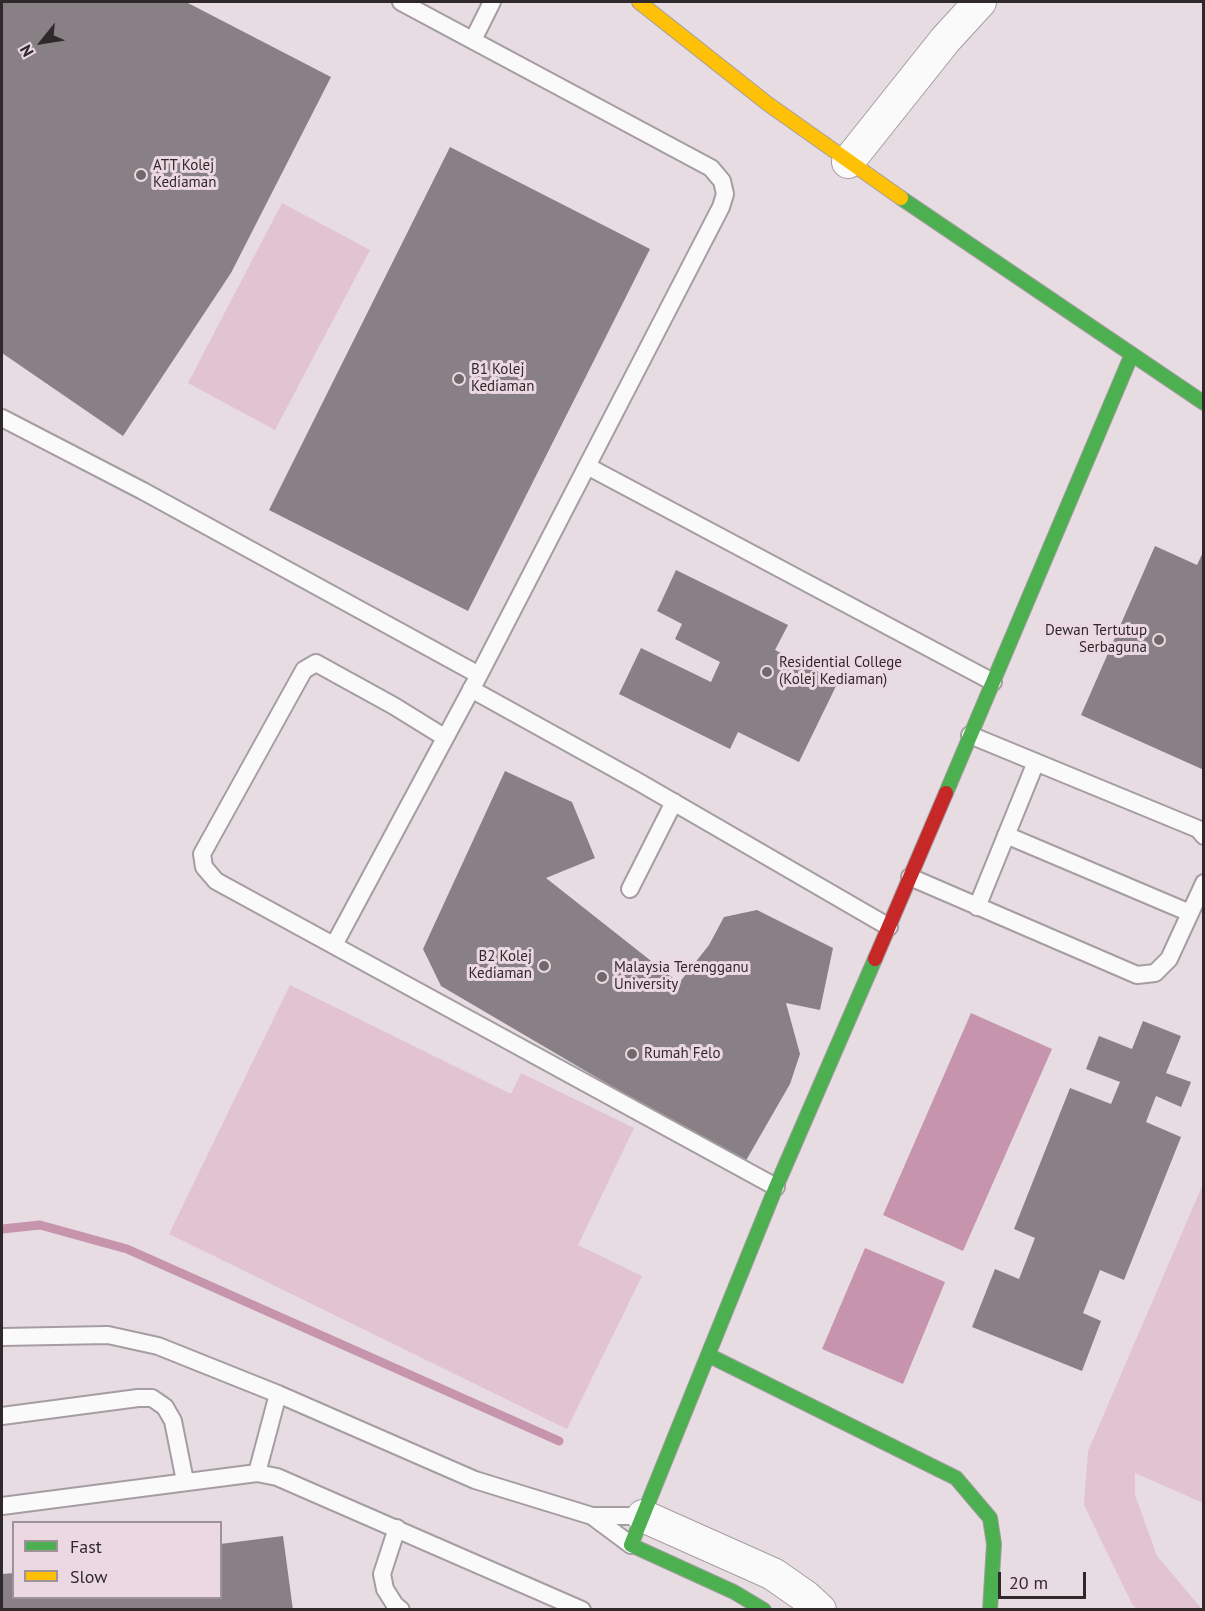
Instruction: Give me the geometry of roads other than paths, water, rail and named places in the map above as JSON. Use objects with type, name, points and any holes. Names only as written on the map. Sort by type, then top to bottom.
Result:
[{"type":"street","points":[[639,2],[768,104],[848,162],[1203,403]]},
{"type":"street","points":[[848,162],[946,39],[980,2]]},
{"type":"street","points":[[764,1610],[734,1592],[631,1545],[776,1187],[1132,354]]},
{"type":"street","points":[[708,1355],[956,1478],[990,1518],[994,1544],[990,1606]]},
{"type":"street","points":[[643,1516],[773,1574],[806,1597],[820,1610]]},
{"type":"lane","points":[[334,945],[475,682],[721,207],[725,194],[722,181],[711,168],[473,40],[419,6],[402,2]]},
{"type":"lane","points":[[473,40],[492,2]]},
{"type":"lane","points":[[2,418],[143,491],[475,682],[674,802],[889,927]]},
{"type":"lane","points":[[587,465],[993,682]]},
{"type":"lane","points":[[444,737],[394,706],[316,663],[304,670],[293,687],[202,854],[204,867],[216,881],[776,1187]]},
{"type":"lane","points":[[970,735],[1198,829],[1203,836]]},
{"type":"lane","points":[[977,907],[1036,762]]},
{"type":"lane","points":[[630,889],[674,802]]},
{"type":"lane","points":[[1006,835],[1190,913]]},
{"type":"lane","points":[[910,877],[1137,975],[1155,973],[1169,959],[1203,883]]},
{"type":"lane","points":[[2,1337],[108,1335],[158,1346],[278,1394],[475,1480],[592,1515],[643,1516]]},
{"type":"lane","points":[[257,1473],[278,1394]]},
{"type":"lane","points":[[2,1416],[152,1398],[165,1407],[173,1421],[186,1481]]},
{"type":"lane","points":[[2,1506],[257,1473],[277,1477],[582,1610]]},
{"type":"lane","points":[[592,1515],[631,1545]]},
{"type":"lane","points":[[384,1610],[385,1589],[382,1574],[397,1528]]},
{"type":"lane","points":[[385,1589],[401,1610]]},
{"type":"waterway","points":[[2,1229],[40,1225],[127,1249],[559,1441]]},
{"type":"place","name":"ATT Kolej Kediaman","points":[[141,175]]},
{"type":"place","name":"B1 Kolej Kediaman","points":[[459,379]]},
{"type":"place","name":"Dewan Tertutup Serbaguna","points":[[1159,640]]},
{"type":"place","name":"Residential College (Kolej Kediaman)","points":[[767,672]]},
{"type":"place","name":"B2 Kolej Kediaman","points":[[544,966]]},
{"type":"place","name":"Malaysia Terengganu University","points":[[602,977]]},
{"type":"place","name":"Rumah Felo","points":[[632,1054]]}]
